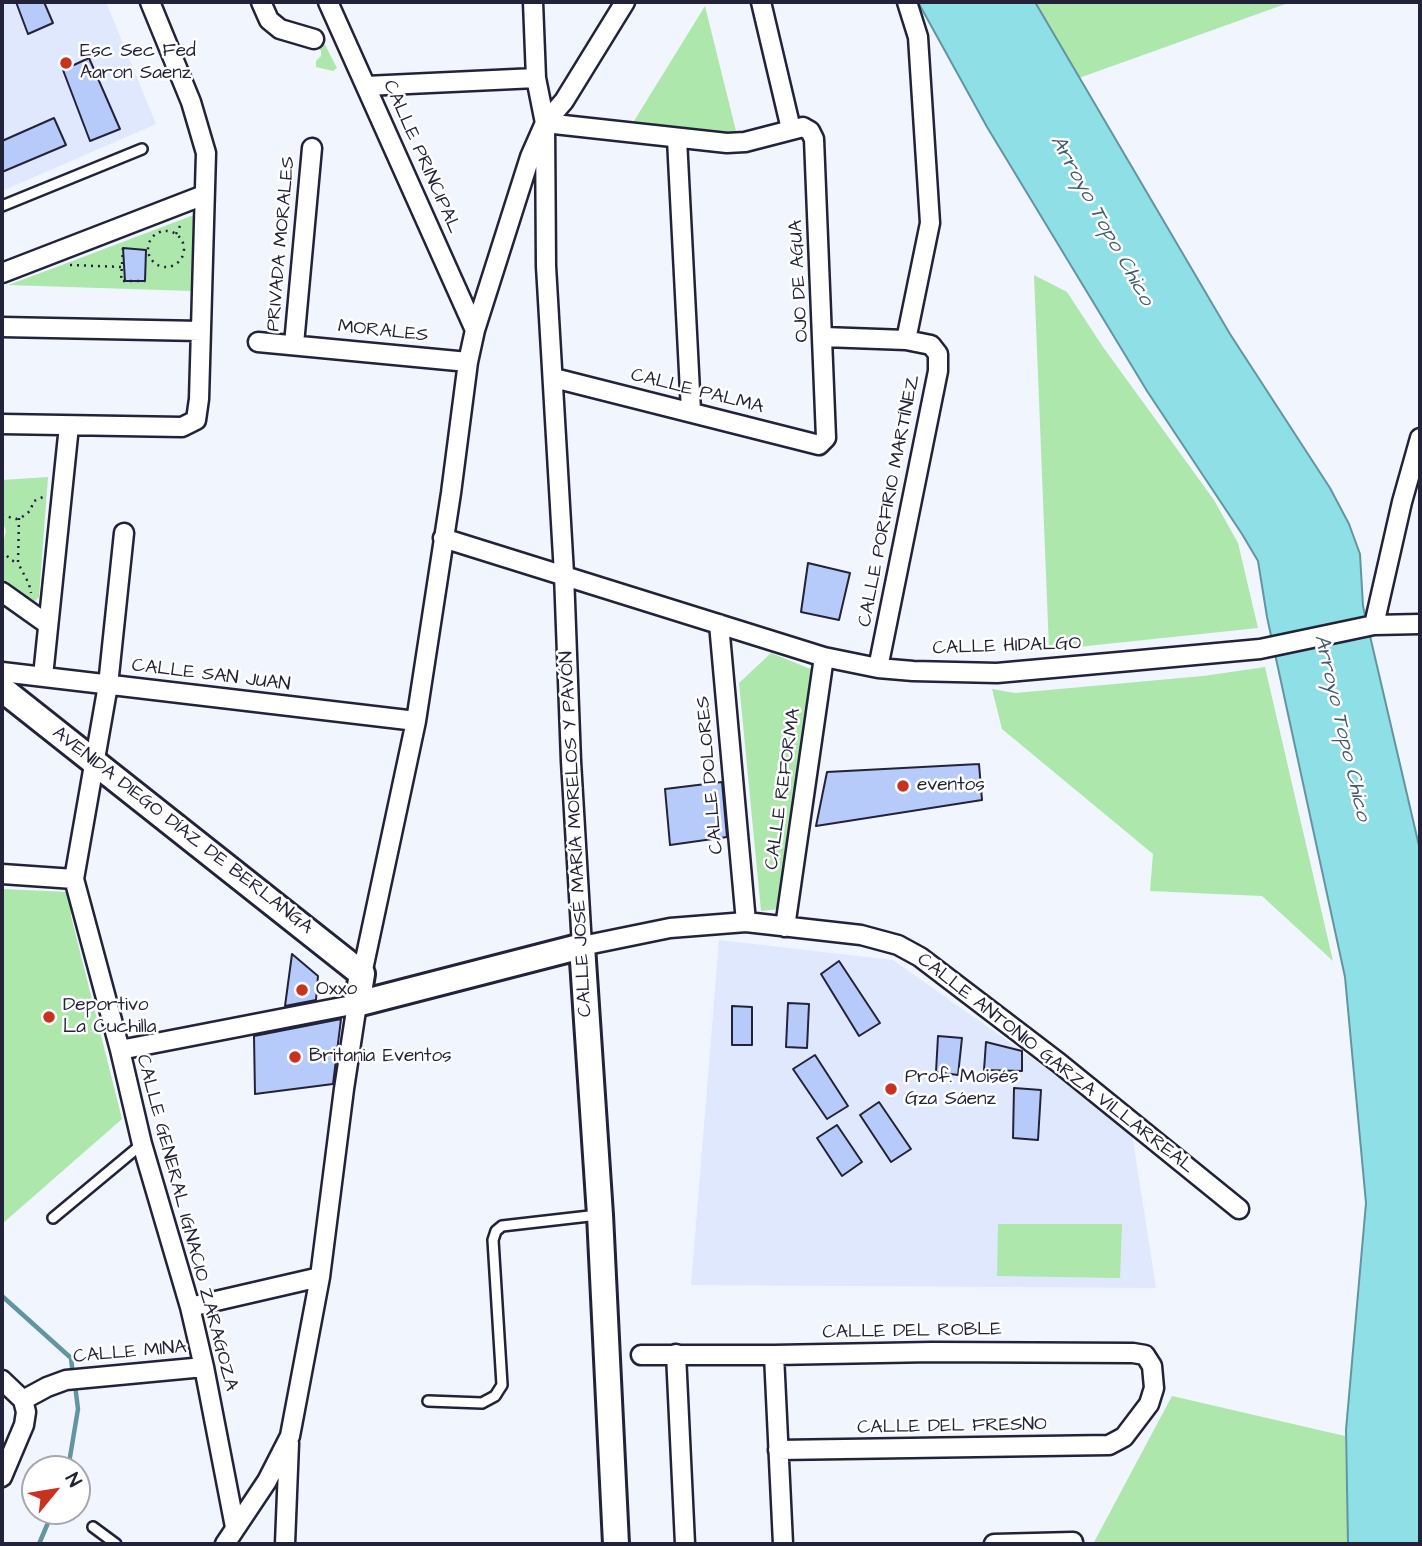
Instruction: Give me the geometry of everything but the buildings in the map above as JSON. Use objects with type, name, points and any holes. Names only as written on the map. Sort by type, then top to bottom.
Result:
[{"type":"street","points":[[2,424],[182,427],[192,423],[198,413],[206,153],[150,2]]},
{"type":"street","points":[[261,2],[269,20],[280,29],[314,39]]},
{"type":"street","name":"CALLE PRINCIPAL","points":[[328,2],[475,330]]},
{"type":"street","name":"CALLE JOSÉ MARÍA MORELOS Y PAVÓN","points":[[533,2],[536,78],[545,123],[546,267],[616,1544]]},
{"type":"street","points":[[285,1544],[289,1436],[320,1277],[362,974],[415,721],[475,330],[530,157],[545,123],[564,101],[625,2]]},
{"type":"street","name":"OJO DE AGUA","points":[[761,2],[797,128],[810,131],[814,139],[826,438]]},
{"type":"street","points":[[824,337],[906,340],[930,223],[918,37],[907,2]]},
{"type":"street","points":[[366,86],[536,78]]},
{"type":"street","points":[[545,123],[727,143],[746,142],[797,128]]},
{"type":"street","points":[[677,139],[691,411]]},
{"type":"street","name":"PRIVADA MORALES","points":[[294,344],[312,148]]},
{"type":"street","points":[[2,274],[204,195]]},
{"type":"street","points":[[2,327],[200,331]]},
{"type":"street","name":"CALLE PORFIRIO MARTÍNEZ","points":[[878,667],[938,371],[938,354],[931,345],[906,340]]},
{"type":"street","name":"MORALES","points":[[258,342],[468,362]]},
{"type":"street","name":"CALLE PALMA","points":[[554,377],[819,445],[826,438]]},
{"type":"street","points":[[43,676],[69,426]]},
{"type":"street","points":[[1369,626],[1420,438]]},
{"type":"street","name":"CALLE GENERAL IGNACIO ZARAGOZA","points":[[124,533],[108,685],[74,879],[142,1144],[190,1307],[235,1527]]},
{"type":"street","name":"CALLE HIDALGO","points":[[443,538],[824,657],[913,671],[997,673],[1260,649],[1369,626],[1420,624]]},
{"type":"street","points":[[2,592],[47,624]]},
{"type":"street","name":"CALLE DOLORES","points":[[719,624],[746,922]]},
{"type":"street","name":"CALLE REFORMA","points":[[785,927],[824,657]]},
{"type":"street","name":"CALLE SAN JUAN","points":[[2,672],[415,721]]},
{"type":"street","name":"AVENIDA DIEGO DÍAZ DE BERLANGA","points":[[2,689],[362,974]]},
{"type":"street","points":[[2,874],[74,879]]},
{"type":"street","name":"CALLE ANTONIO GARZA VILLARREAL","points":[[120,1050],[357,1004],[582,946],[670,928],[746,922],[879,938],[920,957],[1059,1063],[1239,1209]]},
{"type":"street","points":[[190,1307],[320,1277]]},
{"type":"street","name":"CALLE DEL ROBLE","points":[[641,1355],[1133,1353],[1148,1357],[1153,1373],[1152,1396],[1141,1417],[1124,1437]]},
{"type":"street","points":[[676,1354],[685,1544]]},
{"type":"street","points":[[774,1355],[783,1544]]},
{"type":"street","name":"CALLE MINA","points":[[23,1400],[47,1387],[74,1379],[204,1367]]},
{"type":"street","points":[[2,1380],[23,1400],[26,1412],[24,1425],[2,1477]]},
{"type":"street","points":[[225,1544],[267,1481],[289,1436]]},
{"type":"street","name":"CALLE DEL FRESNO","points":[[778,1450],[1090,1446],[1109,1445],[1124,1437]]},
{"type":"street","points":[[994,1544],[1073,1542]]},
{"type":"lane","points":[[2,206],[142,149]]},
{"type":"lane","points":[[53,1217],[142,1144]]},
{"type":"lane","points":[[428,1401],[482,1403],[495,1396],[502,1385],[493,1240],[496,1231],[502,1226],[600,1214]]},
{"type":"lane","points":[[93,1527],[116,1544]]},
{"type":"path","points":[[176,234],[183,219]]},
{"type":"path","points":[[180,237],[184,248],[182,258],[168,267],[152,260],[149,248],[153,237],[164,231],[187,239]]},
{"type":"path","points":[[123,248],[121,281],[145,281]]},
{"type":"path","points":[[62,265],[122,267]]},
{"type":"path","points":[[2,515],[19,518],[30,511],[34,502],[43,497]]},
{"type":"path","points":[[19,518],[18,563],[29,584],[32,599]]},
{"type":"path","points":[[2,551],[18,563]]},
{"type":"shaded area","name":"Esc Sec Fed Aaron Saenz","points":[[2,2],[106,2],[156,124],[2,191]]},
{"type":"shaded area","name":"Prof. Moisés Gza Sáenz","points":[[719,940],[893,960],[1131,1128],[1156,1288],[691,1285]]},
{"type":"green space","points":[[1035,2],[1291,2],[1079,78]]},
{"type":"green space","points":[[705,6],[737,135],[634,121]]},
{"type":"green space","points":[[320,35],[337,68],[333,71],[316,67],[321,51],[314,39]]},
{"type":"green space","points":[[199,213],[192,291],[8,285],[62,265]]},
{"type":"green space","points":[[1034,275],[1067,292],[1103,347],[1214,500],[1238,543],[1258,628],[1049,650]]},
{"type":"green space","points":[[48,477],[39,597],[33,603],[23,602],[2,587],[2,548],[6,531],[2,520],[2,480]]},
{"type":"green space","points":[[771,653],[818,672],[779,909],[761,911],[739,683]]},
{"type":"green space","points":[[1265,667],[1333,961],[1262,896],[1150,891],[1153,854],[1002,729],[992,689],[1015,693],[1203,676]]},
{"type":"green space","name":"Deportivo La Cuchilla","points":[[2,889],[70,892],[71,916],[122,1119],[2,1224]]},
{"type":"green space","points":[[998,1224],[1122,1224],[1120,1278],[997,1276]]},
{"type":"green space","points":[[1172,1396],[1345,1436],[1348,1544],[1093,1544]]},
{"type":"water","name":"Arroyo Topo Chico","points":[[918,2],[1035,2],[1230,334],[1330,488],[1349,524],[1360,554],[1363,606],[1420,850],[1420,1544],[1348,1544],[1346,1430],[1366,1203],[1345,977],[1267,617],[1258,561],[1147,391],[987,127]]},
{"type":"waterway","points":[[2,1296],[71,1358],[73,1376]]},
{"type":"waterway","points":[[70,1455],[78,1409],[75,1385]]},
{"type":"waterway","points":[[39,1544],[47,1525]]},
{"type":"place","name":"Esc Sec Fed Aaron Saenz","points":[[66,63]]},
{"type":"place","name":"eventos","points":[[903,786]]},
{"type":"place","name":"Oxxo","points":[[302,990]]},
{"type":"place","name":"Deportivo La Cuchilla","points":[[49,1017]]},
{"type":"place","name":"Britania Eventos","points":[[295,1057]]},
{"type":"place","name":"Prof. Moisés Gza Sáenz","points":[[891,1089]]}]
